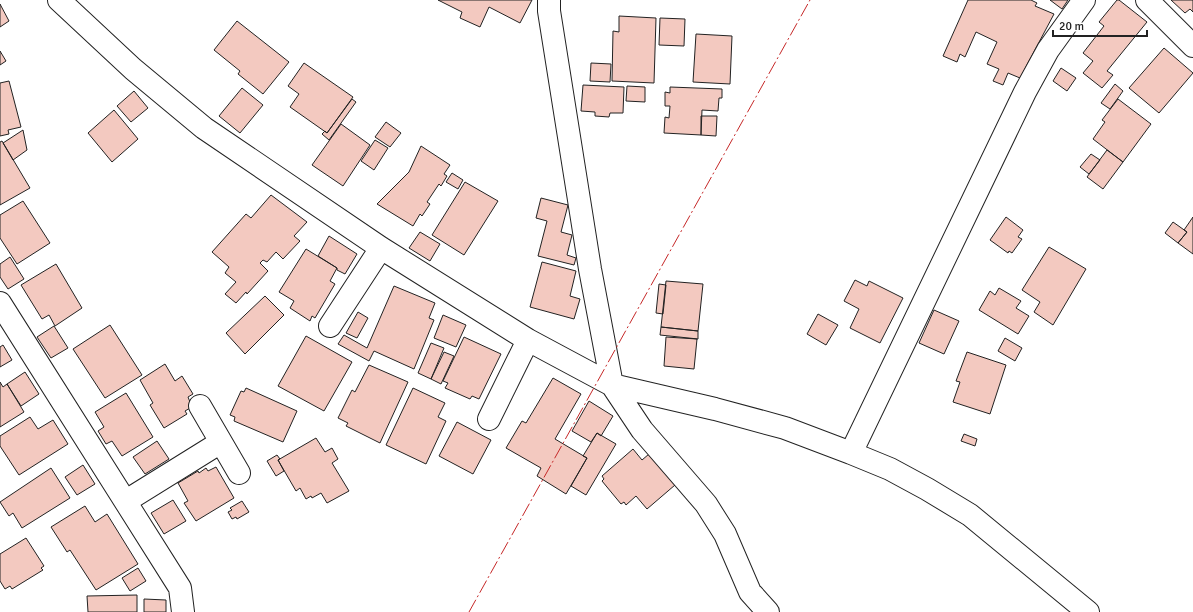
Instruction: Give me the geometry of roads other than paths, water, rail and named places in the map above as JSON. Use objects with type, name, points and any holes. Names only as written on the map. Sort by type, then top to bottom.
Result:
[{"type":"street","points":[[59,0],[133,69],[204,128],[381,248],[528,340],[612,385],[715,409],[785,428],[851,452],[890,469],[970,515],[1088,612]]},
{"type":"street","points":[[549,0],[549,11],[590,269],[612,385],[642,430],[706,504],[725,534],[750,592],[768,612]]},
{"type":"street","points":[[851,452],[1025,92],[1048,50],[1084,0]]},
{"type":"street","points":[[1147,0],[1193,46]]},
{"type":"street","points":[[330,326],[381,248]]},
{"type":"street","points":[[0,302],[180,588],[183,612]]},
{"type":"street","points":[[489,418],[528,340]]},
{"type":"street","points":[[200,406],[240,473]]},
{"type":"street","points":[[126,502],[221,442]]}]
